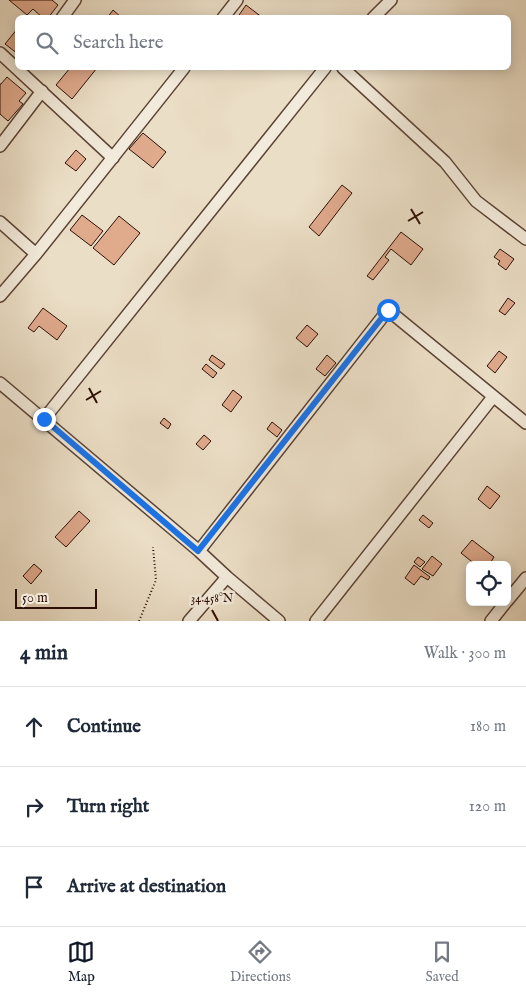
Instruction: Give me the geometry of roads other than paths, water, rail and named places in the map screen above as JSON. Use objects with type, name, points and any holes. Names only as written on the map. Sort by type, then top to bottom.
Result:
[{"type":"street","points":[[64,15],[75,0]]},
{"type":"street","points":[[225,15],[237,0]]},
{"type":"street","points":[[376,15],[391,0]]},
{"type":"street","points":[[0,53],[15,64]]},
{"type":"street","points":[[22,70],[113,158]]},
{"type":"street","points":[[0,296],[36,254],[182,70]]},
{"type":"street","points":[[44,419],[323,70]]},
{"type":"street","points":[[345,70],[445,162],[476,201],[526,239]]},
{"type":"street","points":[[0,146],[42,91]]},
{"type":"street","points":[[0,222],[36,254]]},
{"type":"street","points":[[198,551],[388,310],[526,423]]},
{"type":"street","points":[[0,383],[279,621]]},
{"type":"street","points":[[316,621],[493,396]]},
{"type":"street","points":[[189,621],[227,577]]},
{"type":"street","points":[[511,597],[526,578]]},
{"type":"street","points":[[491,621],[504,606]]}]
